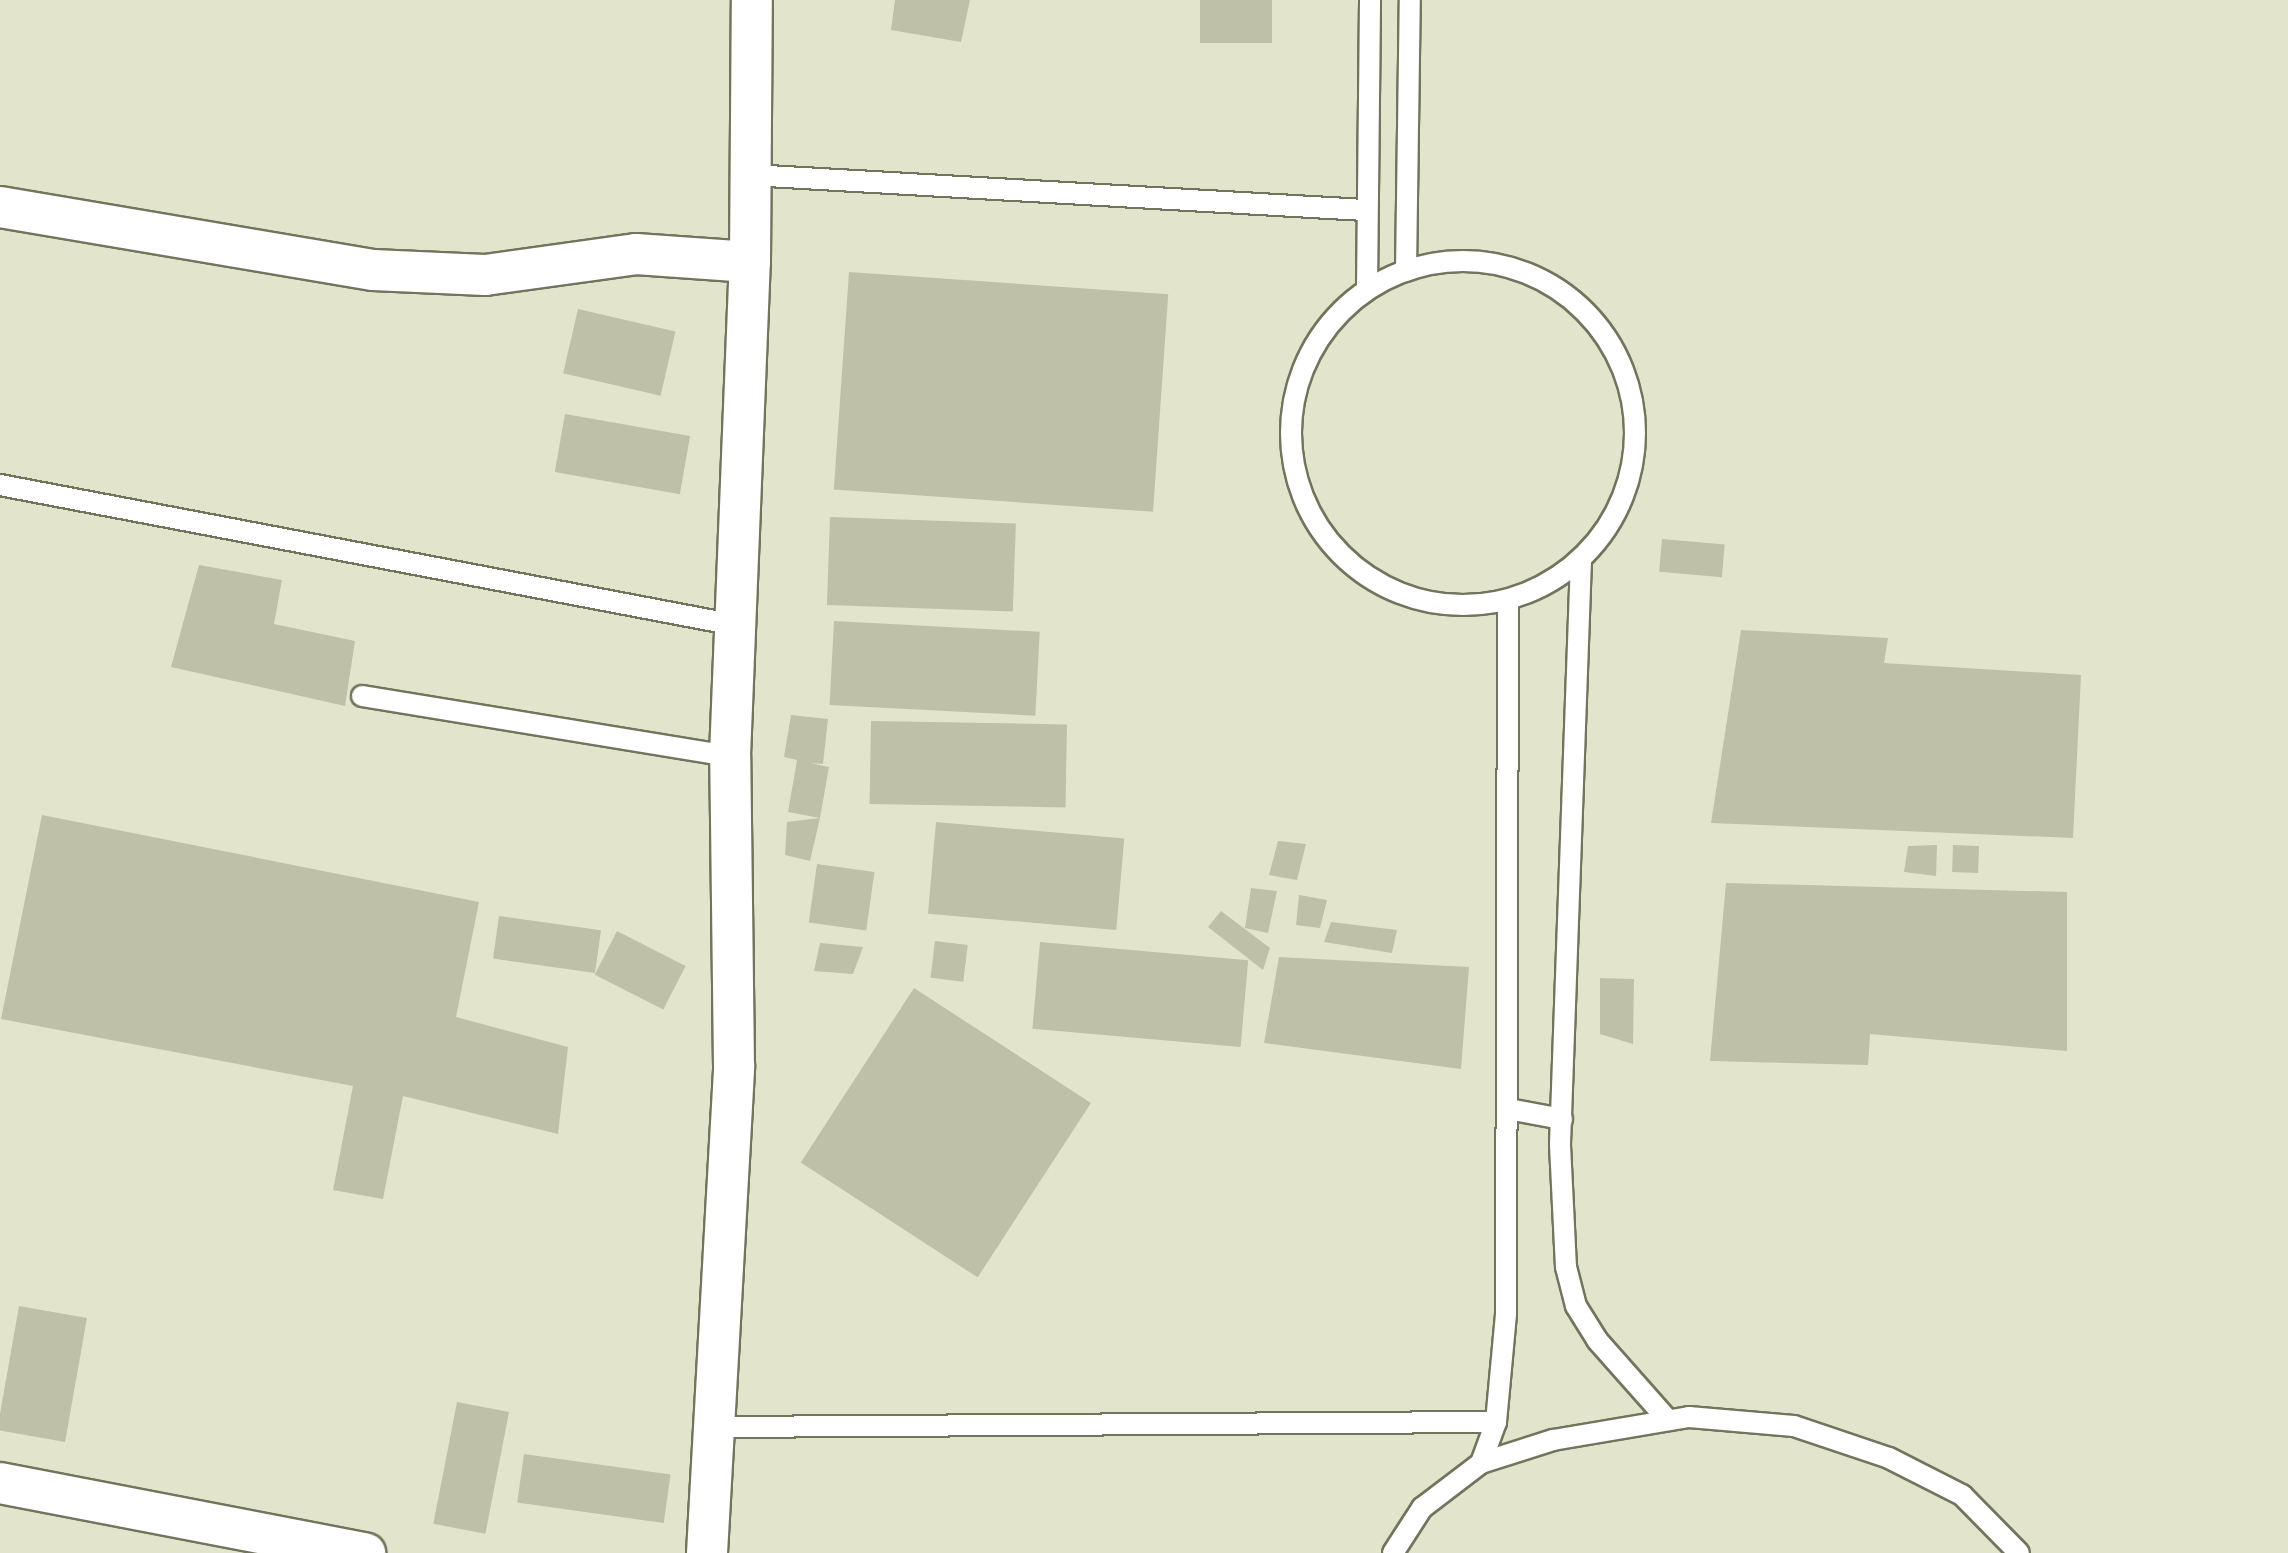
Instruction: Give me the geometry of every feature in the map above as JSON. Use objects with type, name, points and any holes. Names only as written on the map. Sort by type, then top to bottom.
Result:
[{"type":"street","points":[[707,1553],[717,1427],[734,1066],[730,756],[750,262],[752,0]]},
{"type":"street","points":[[0,207],[373,270],[485,275],[636,254],[750,262]]},
{"type":"street","points":[[0,1483],[365,1553]]},
{"type":"lane","points":[[1367,289],[1364,210],[1370,0]]},
{"type":"lane","points":[[1406,271],[1410,0]]},
{"type":"lane","points":[[750,175],[1364,210]]},
{"type":"lane","points":[[1460,260],[1502,265],[1541,279],[1604,333],[1636,410],[1636,451],[1626,492],[1608,529],[1580,560],[1546,585],[1508,600],[1466,606],[1385,588],[1341,554],[1301,497],[1290,442],[1300,374],[1318,337],[1367,289],[1406,271],[1460,260]]},
{"type":"lane","points":[[0,485],[735,625]]},
{"type":"lane","points":[[1580,560],[1562,1119],[1566,1267],[1576,1306],[1668,1420]]},
{"type":"lane","points":[[1482,1463],[1496,1422],[1506,1314],[1508,600]]},
{"type":"lane","points":[[362,696],[730,756]]},
{"type":"lane","points":[[1508,1109],[1562,1119]]},
{"type":"lane","points":[[1393,1553],[1422,1508],[1482,1463],[1553,1440],[1668,1420],[1794,1426],[1889,1458],[1962,1496],[2019,1553]]},
{"type":"lane","points":[[717,1427],[1496,1422]]},
{"type":"building","points":[[895,0],[970,0],[961,42],[891,30]]},
{"type":"building","points":[[1200,0],[1272,0],[1272,43],[1200,43]]},
{"type":"building","points":[[849,272],[1168,294],[1153,512],[834,489]]},
{"type":"building","points":[[578,309],[675,331],[661,396],[563,373]]},
{"type":"building","points":[[565,414],[690,436],[680,494],[555,472]]},
{"type":"building","points":[[830,517],[1016,523],[1013,611],[827,605]]},
{"type":"building","points":[[1662,539],[1725,544],[1722,577],[1659,572]]},
{"type":"building","points":[[199,565],[282,580],[274,624],[355,641],[345,706],[171,667]]},
{"type":"building","points":[[834,621],[1040,632],[1035,716],[830,705]]},
{"type":"building","points":[[1741,630],[1888,638],[1884,663],[2081,675],[2073,838],[1711,823]]},
{"type":"building","points":[[791,715],[828,719],[823,764],[810,763],[829,767],[820,818],[788,812],[797,760],[784,757]]},
{"type":"building","points":[[871,721],[1067,724],[1066,807],[870,804]]},
{"type":"building","points":[[42,815],[479,902],[456,1017],[568,1047],[558,1134],[403,1096],[383,1199],[333,1190],[353,1086],[1,1019]]},
{"type":"building","points":[[820,818],[810,861],[785,855],[787,822]]},
{"type":"building","points":[[936,822],[1124,838],[1116,930],[928,914]]},
{"type":"building","points":[[1278,841],[1306,844],[1297,880],[1269,875]]},
{"type":"building","points":[[1937,845],[1936,876],[1904,872],[1908,846]]},
{"type":"building","points":[[1953,845],[1979,846],[1978,873],[1952,872]]},
{"type":"building","points":[[817,864],[874,872],[866,930],[809,922]]},
{"type":"building","points":[[1726,883],[2067,892],[2067,1051],[1870,1034],[1868,1065],[1710,1061]]},
{"type":"building","points":[[1251,888],[1277,891],[1268,933],[1245,928]]},
{"type":"building","points":[[1299,895],[1327,900],[1320,928],[1296,925]]},
{"type":"building","points":[[1221,911],[1270,948],[1263,970],[1208,927]]},
{"type":"building","points":[[499,916],[601,930],[595,973],[493,959]]},
{"type":"building","points":[[1331,922],[1397,930],[1392,953],[1324,942]]},
{"type":"building","points":[[617,931],[686,966],[663,1010],[595,975]]},
{"type":"building","points":[[935,941],[968,945],[963,982],[930,978]]},
{"type":"building","points":[[1040,942],[1248,960],[1241,1047],[1032,1029]]},
{"type":"building","points":[[820,943],[863,947],[853,974],[814,971]]},
{"type":"building","points":[[1279,957],[1469,967],[1461,1069],[1264,1043]]},
{"type":"building","points":[[1600,978],[1634,979],[1633,1044],[1600,1034]]},
{"type":"building","points":[[914,988],[1091,1103],[978,1277],[801,1162]]},
{"type":"building","points":[[19,1306],[87,1318],[65,1442],[0,1431]]},
{"type":"building","points":[[457,1402],[509,1412],[485,1534],[433,1524]]},
{"type":"building","points":[[524,1454],[671,1475],[664,1523],[517,1503]]}]
